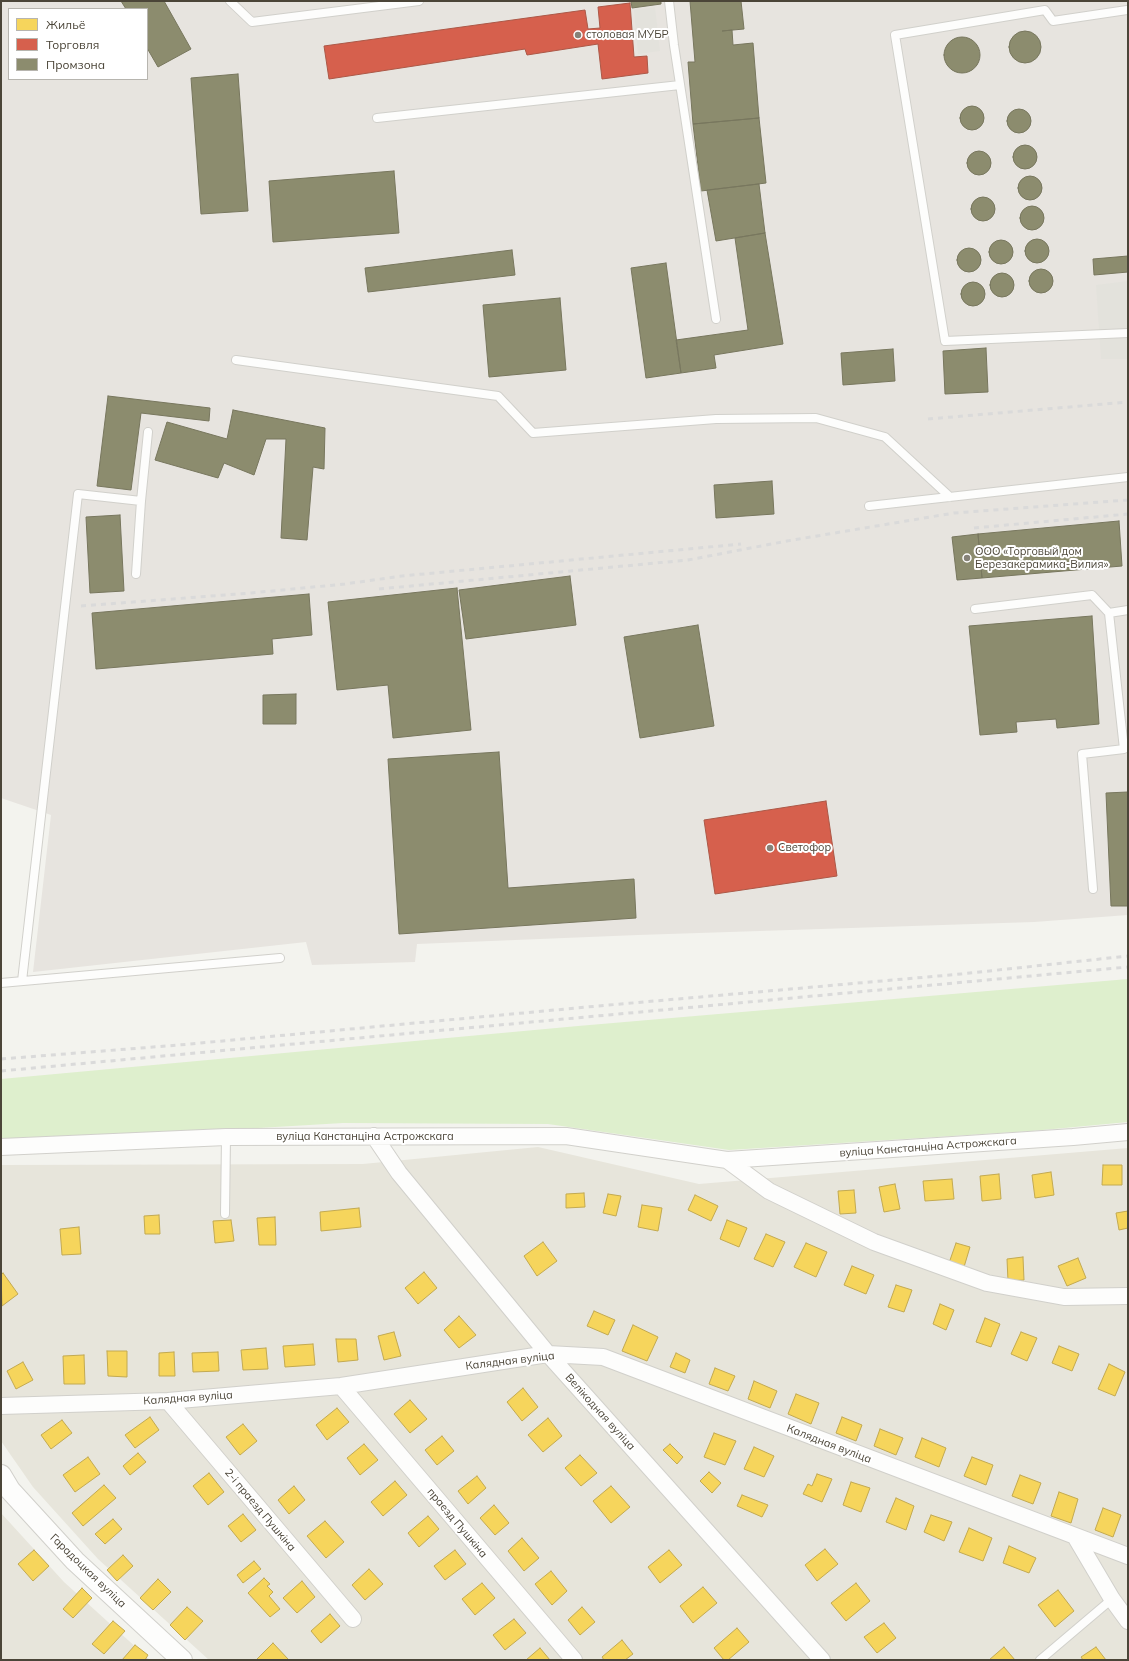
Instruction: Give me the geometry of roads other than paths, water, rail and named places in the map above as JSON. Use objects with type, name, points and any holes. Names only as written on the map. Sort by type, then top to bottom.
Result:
[{"type":"street","name":"вуліца Канстанціна Астрожскага","points":[[1,1147],[226,1137],[566,1136],[727,1160],[1128,1132]]},
{"type":"street","name":"Велікодная вуліца","points":[[374,1136],[399,1173],[548,1354],[822,1660]]},
{"type":"street","name":"вуліца Канстанціна Астрожскага","points":[[727,1160],[769,1191],[874,1242],[986,1283],[1064,1296],[1128,1296]]},
{"type":"street","name":"Калядная вуліца","points":[[1,1406],[168,1401],[341,1386],[548,1354],[603,1357],[1076,1538],[1128,1556]]},
{"type":"street","name":"праезд Пушкіна","points":[[341,1386],[574,1660]]},
{"type":"street","name":"2-і праезд Пушкіна","points":[[168,1401],[353,1619]]},
{"type":"street","name":"Гарадоцкая вуліца","points":[[1,1475],[10,1490],[75,1561],[182,1660]]},
{"type":"street","points":[[1076,1538],[1112,1599],[1128,1621]]},
{"type":"lane","points":[[230,1],[252,22],[419,1]]},
{"type":"lane","points":[[669,1],[680,85],[716,320]]},
{"type":"lane","points":[[1127,10],[1053,21],[1045,10],[895,35],[945,341],[1128,333]]},
{"type":"lane","points":[[377,118],[680,85]]},
{"type":"lane","points":[[236,360],[498,396],[533,433],[716,419],[816,418],[885,437],[950,497]]},
{"type":"lane","points":[[136,574],[148,432]]},
{"type":"lane","points":[[869,506],[1128,477]]},
{"type":"lane","points":[[22,981],[78,494],[141,501]]},
{"type":"lane","points":[[976,609],[1092,595],[1109,612],[1126,749],[1082,754],[1092,889]]},
{"type":"lane","points":[[1109,612],[1128,610]]},
{"type":"lane","points":[[1,983],[280,958]]},
{"type":"lane","points":[[225,1214],[226,1137]]},
{"type":"lane","points":[[1040,1660],[1112,1599]]},
{"type":"railway","points":[[928,419],[1128,402]]},
{"type":"railway","points":[[379,589],[688,560],[787,541],[954,513],[1128,500]]},
{"type":"railway","points":[[974,528],[1128,514]]},
{"type":"railway","points":[[81,606],[251,593],[345,584],[402,576],[741,544]]},
{"type":"railway","points":[[1,1059],[179,1045],[961,974],[1128,956]]},
{"type":"railway","points":[[1,1071],[1128,967]]},
{"type":"place","name":"столовая МУБР","points":[[578,35]]},
{"type":"place","name":"ООО «Торговый дом Березакерамика-Вилия»","points":[[967,558]]},
{"type":"place","name":"Светофор","points":[[770,848]]}]
